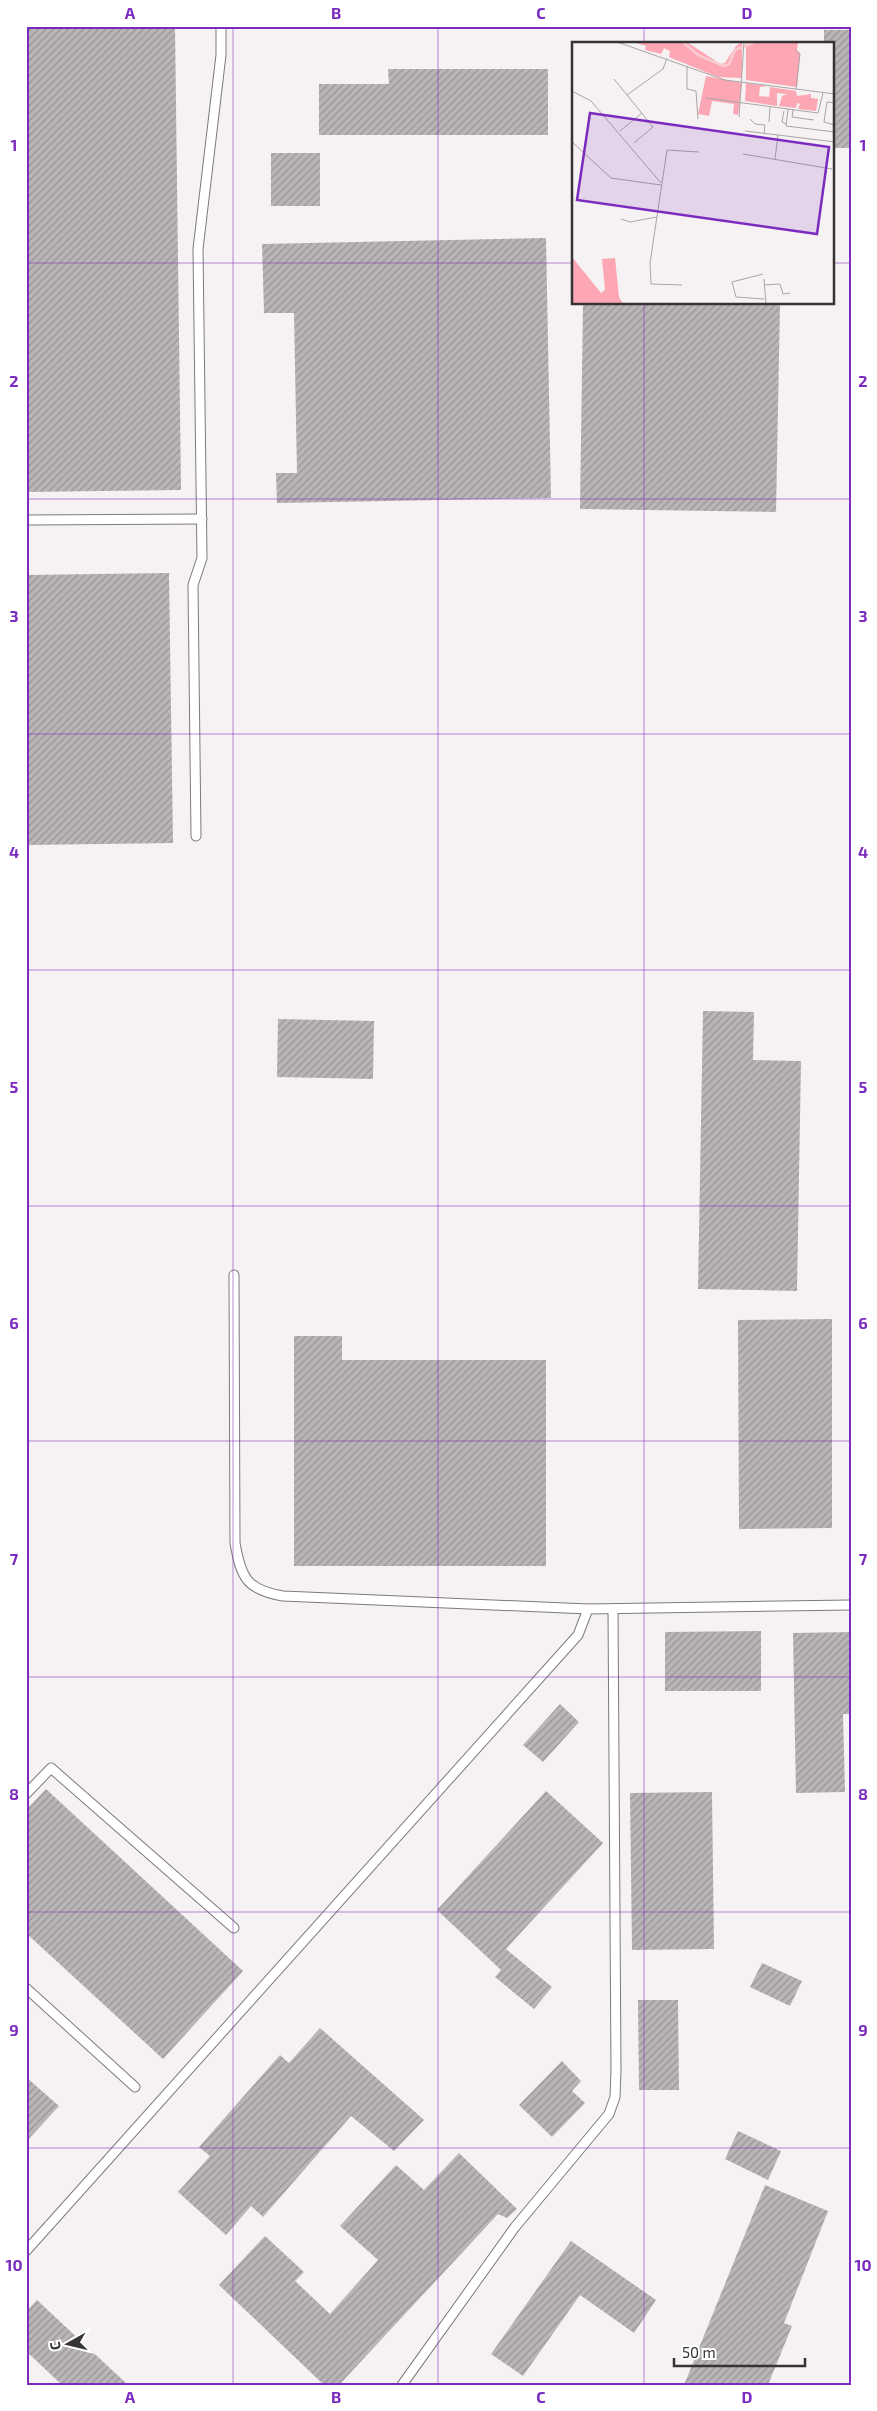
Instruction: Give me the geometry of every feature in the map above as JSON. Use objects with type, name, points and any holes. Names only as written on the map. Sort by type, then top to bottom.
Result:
[{"type":"lane","points":[[196,836],[193,585],[202,558],[198,249],[221,55],[221,26]]},
{"type":"lane","points":[[26,520],[202,519]]},
{"type":"lane","points":[[234,1275],[235,1543],[239,1564],[248,1582],[262,1593],[283,1596],[588,1609],[851,1605]]},
{"type":"lane","points":[[26,2251],[578,1634],[588,1609]]},
{"type":"lane","points":[[402,2385],[515,2227],[614,2106],[616,2051],[613,1609]]},
{"type":"lane","points":[[26,1794],[51,1768],[234,1928]]},
{"type":"lane","points":[[26,1988],[134,2086]]},
{"type":"building","points":[[26,26],[175,26],[181,490],[26,492]]},
{"type":"building","points":[[824,30],[851,30],[851,148],[834,148],[834,42],[824,42]]},
{"type":"building","points":[[388,69],[548,69],[548,135],[319,135],[319,84],[389,84]]},
{"type":"building","points":[[271,153],[320,153],[320,206],[271,206]]},
{"type":"building","points":[[546,238],[551,498],[277,503],[276,473],[297,473],[294,313],[264,313],[262,244]]},
{"type":"building","points":[[583,305],[780,305],[776,512],[580,509]]},
{"type":"building","points":[[169,573],[173,843],[26,845],[26,575]]},
{"type":"building","points":[[703,1011],[754,1012],[753,1060],[801,1061],[797,1291],[698,1289]]},
{"type":"building","points":[[278,1019],[374,1021],[373,1079],[277,1077]]},
{"type":"building","points":[[832,1319],[832,1528],[739,1529],[738,1320]]},
{"type":"building","points":[[294,1336],[342,1336],[342,1360],[546,1360],[546,1566],[294,1566]]},
{"type":"building","points":[[761,1631],[761,1691],[665,1691],[665,1632]]},
{"type":"building","points":[[851,1632],[851,1714],[843,1714],[845,1792],[796,1793],[793,1633]]},
{"type":"building","points":[[560,1704],[579,1722],[543,1762],[523,1745]]},
{"type":"building","points":[[46,1789],[243,1971],[163,2059],[26,1933],[26,1810]]},
{"type":"building","points":[[546,1791],[603,1843],[506,1949],[552,1987],[534,2009],[495,1977],[501,1970],[437,1910]]},
{"type":"building","points":[[712,1792],[714,1949],[632,1950],[630,1793]]},
{"type":"building","points":[[762,1963],[802,1981],[790,2006],[750,1987]]},
{"type":"building","points":[[638,2000],[678,2000],[679,2090],[639,2090]]},
{"type":"building","points":[[320,2028],[424,2120],[394,2151],[351,2116],[263,2217],[251,2206],[226,2235],[178,2192],[210,2156],[199,2147],[280,2055],[289,2063]]},
{"type":"building","points":[[562,2061],[581,2081],[572,2091],[585,2103],[552,2137],[519,2105]]},
{"type":"building","points":[[26,2077],[59,2106],[26,2142]]},
{"type":"building","points":[[738,2131],[781,2151],[768,2180],[725,2159]]},
{"type":"building","points":[[459,2153],[517,2209],[507,2218],[498,2214],[339,2385],[324,2385],[219,2285],[265,2236],[304,2272],[295,2281],[330,2314],[378,2260],[340,2226],[396,2165],[424,2190]]},
{"type":"building","points":[[765,2185],[828,2211],[784,2323],[792,2326],[768,2385],[684,2385]]},
{"type":"building","points":[[571,2241],[656,2300],[634,2333],[580,2295],[523,2376],[491,2354]]},
{"type":"building","points":[[37,2300],[128,2385],[62,2385],[26,2351],[26,2312]]}]
